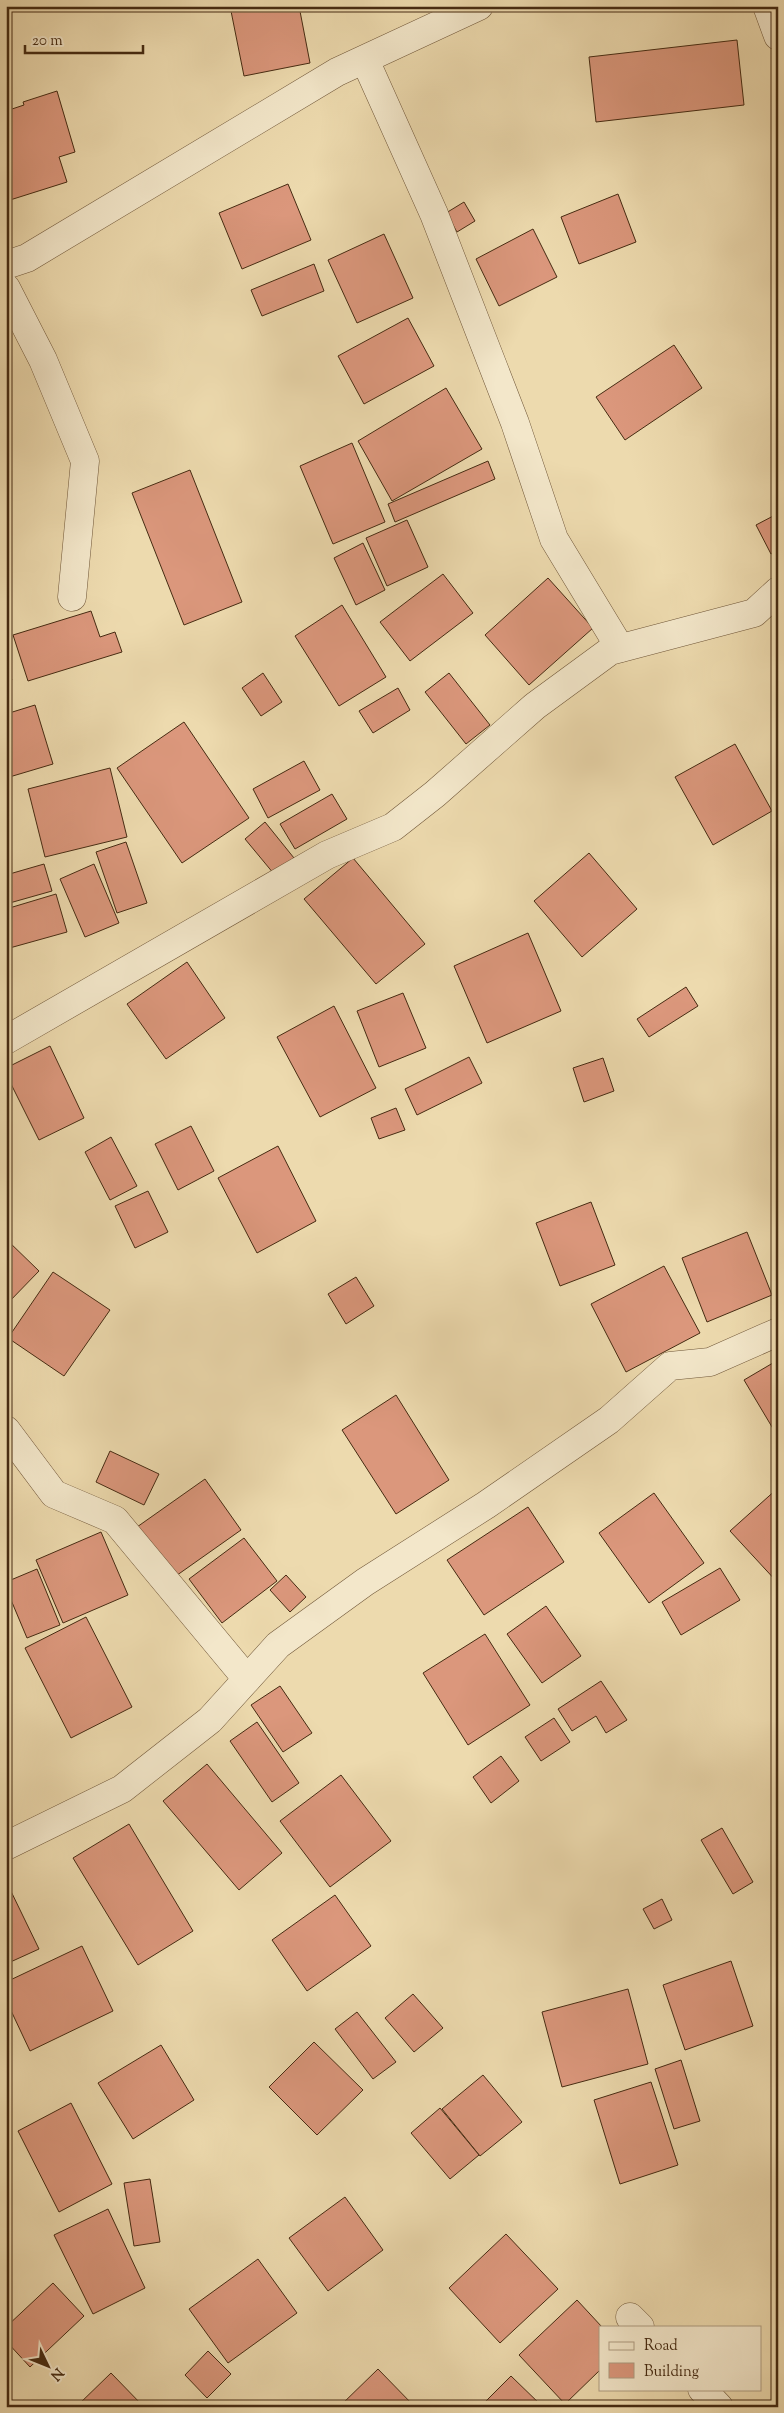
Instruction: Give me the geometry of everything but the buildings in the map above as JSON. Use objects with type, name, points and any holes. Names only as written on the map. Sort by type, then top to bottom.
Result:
[{"type":"street","points":[[6,265],[27,258],[337,72],[479,6]]},
{"type":"street","points":[[767,6],[778,36]]},
{"type":"street","points":[[364,60],[434,214],[515,423],[554,539],[620,648]]},
{"type":"street","points":[[6,288],[43,360],[85,461],[72,597]]},
{"type":"street","points":[[6,1040],[327,855],[393,827],[435,794],[535,706],[610,651],[754,612],[778,591]]},
{"type":"street","points":[[6,1846],[122,1789],[210,1720],[278,1645],[365,1582],[486,1505],[609,1420],[670,1366],[710,1362],[778,1332]]},
{"type":"street","points":[[6,1430],[54,1494],[115,1520],[247,1679]]},
{"type":"street","points":[[703,2390],[719,2407]]}]
